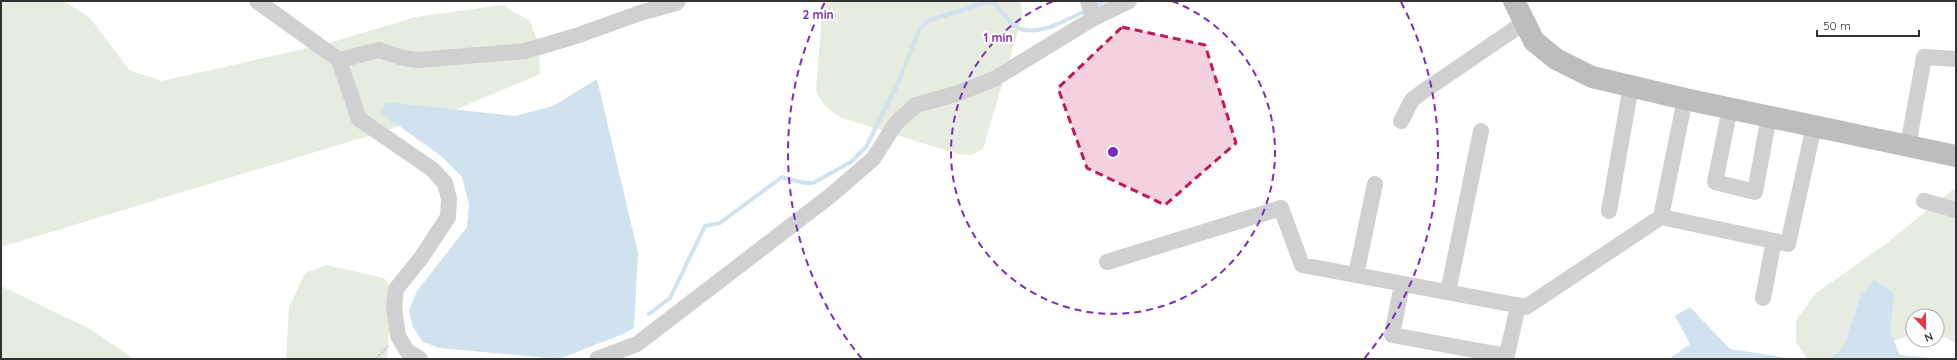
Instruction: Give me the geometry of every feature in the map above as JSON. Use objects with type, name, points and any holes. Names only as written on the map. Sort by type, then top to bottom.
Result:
[{"type":"street","points":[[257,1],[338,60],[359,119],[432,169],[445,183],[448,194],[448,217],[422,258],[396,289],[394,307],[398,336],[406,351],[420,359]]},
{"type":"street","points":[[338,60],[379,50],[403,58],[418,60],[525,51],[576,36],[640,13],[676,3],[678,1]]},
{"type":"street","points":[[1088,1],[1094,18]]},
{"type":"street","points":[[597,359],[637,344],[830,196],[873,159],[896,123],[916,105],[959,93],[994,79],[1040,53],[1094,18],[1129,1]]},
{"type":"street","points":[[1514,1],[1534,41],[1556,59],[1592,76],[1685,99],[1956,156]]},
{"type":"street","points":[[1401,121],[1412,100],[1525,22]]},
{"type":"street","points":[[1908,146],[1924,57],[1956,59]]},
{"type":"street","points":[[1609,211],[1631,86]]},
{"type":"street","points":[[1107,262],[1281,208],[1302,265],[1526,307],[1661,217],[1685,99]]},
{"type":"street","points":[[1730,108],[1715,182],[1755,192],[1769,116]]},
{"type":"street","points":[[1661,217],[1788,244],[1814,126]]},
{"type":"street","points":[[1448,292],[1481,131]]},
{"type":"street","points":[[1356,275],[1375,184]]},
{"type":"street","points":[[1924,201],[1956,210]]},
{"type":"street","points":[[1763,298],[1774,241]]},
{"type":"street","points":[[1402,284],[1392,335],[1507,358],[1518,306]]},
{"type":"highlighted area","points":[[1122,27],[1205,45],[1236,143],[1165,205],[1087,168],[1058,88]]},
{"type":"shaded area","points":[[1,1],[64,1],[90,18],[129,70],[162,81],[326,44],[416,17],[502,5],[530,21],[539,46],[540,74],[457,109],[1,247]]},
{"type":"shaded area","points":[[823,1],[1020,1],[1023,14],[983,149],[971,155],[958,154],[842,118],[826,107],[816,90]]},
{"type":"shaded area","points":[[1956,187],[1956,345],[1945,337],[1945,308],[1905,308],[1905,337],[1829,359],[1807,359],[1796,342],[1796,320],[1816,293],[1883,246]]},
{"type":"shaded area","points":[[326,265],[384,278],[392,289],[387,359],[286,359],[289,307],[305,273]]},
{"type":"shaded area","points":[[1,286],[90,329],[134,359],[1,359]]},
{"type":"water","points":[[597,79],[638,253],[634,328],[623,334],[559,359],[439,348],[422,341],[413,327],[409,310],[417,291],[467,227],[469,204],[462,177],[441,156],[381,113],[386,102],[515,116],[553,106]]},
{"type":"water","points":[[1874,280],[1894,293],[1890,332],[1900,355],[1944,359],[1830,359],[1843,348],[1860,298]]},
{"type":"water","points":[[1690,307],[1730,349],[1795,359],[1669,359],[1690,344],[1675,316]]},
{"type":"waterway","points":[[1094,7],[1105,1]]},
{"type":"waterway","points":[[649,314],[670,298],[705,226],[720,223],[782,177],[804,183],[813,183],[851,162],[866,147],[899,81],[920,28],[930,20],[984,3],[994,2],[1012,24],[1020,29],[1028,31],[1055,25],[1087,10]]}]
